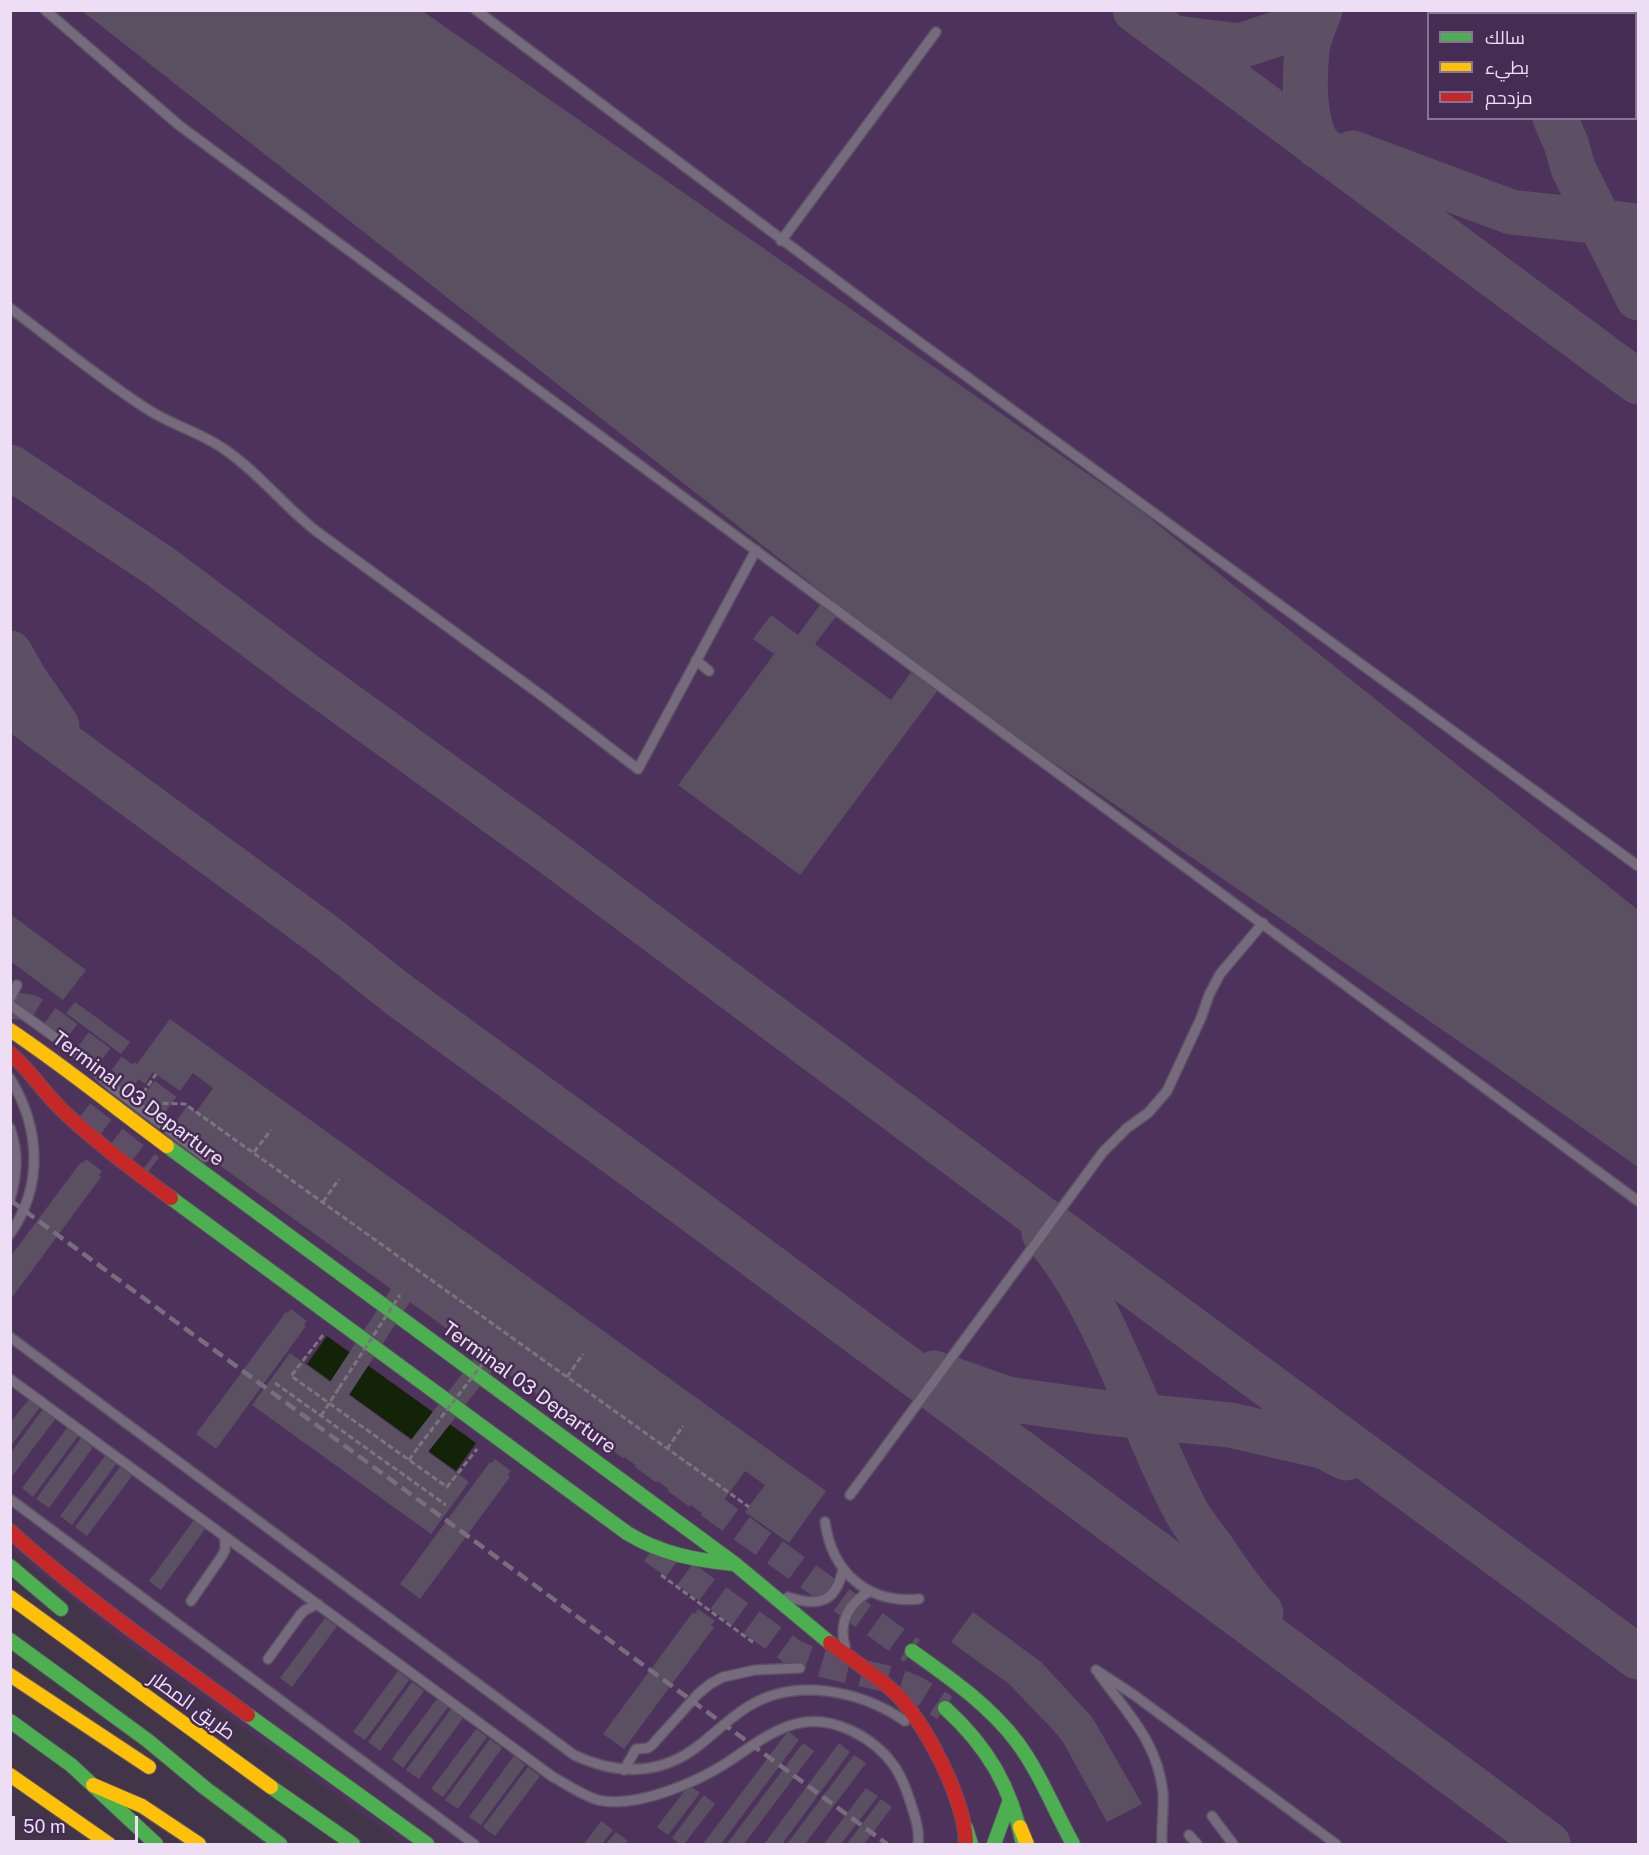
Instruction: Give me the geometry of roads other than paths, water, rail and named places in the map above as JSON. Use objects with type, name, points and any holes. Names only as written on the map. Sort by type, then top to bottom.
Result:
[{"type":"main road","name":"Terminal 03 Departure","points":[[12,1028],[88,1088],[735,1564],[818,1634],[894,1692],[932,1743],[945,1770],[971,1845]]},
{"type":"main road","points":[[10,1053],[24,1065],[61,1109],[106,1150],[627,1533],[651,1548],[676,1557],[735,1564]]},
{"type":"main road","points":[[10,1531],[106,1612],[427,1845]]},
{"type":"main road","points":[[10,1566],[69,1615]]},
{"type":"main road","name":"طريق المطار","points":[[10,1597],[221,1752],[353,1845]]},
{"type":"main road","points":[[10,1640],[147,1740],[280,1845]]},
{"type":"main road","points":[[912,1651],[977,1693],[1022,1751],[1073,1845]]},
{"type":"main road","points":[[10,1675],[156,1772]]},
{"type":"main road","points":[[165,1693],[221,1752]]},
{"type":"main road","points":[[975,1736],[977,1693]]},
{"type":"main road","points":[[945,1708],[975,1736],[989,1753],[1001,1775],[1025,1845]]},
{"type":"main road","points":[[10,1721],[52,1750],[93,1785],[156,1845]]},
{"type":"main road","points":[[10,1775],[109,1845]]},
{"type":"main road","points":[[93,1785],[142,1806],[199,1845]]},
{"type":"main road","points":[[194,1797],[265,1834]]},
{"type":"main road","points":[[994,1845],[1010,1800]]},
{"type":"main road","points":[[966,1828],[966,1845]]},
{"type":"lane","points":[[45,10],[180,126],[1638,1201]]},
{"type":"lane","points":[[476,10],[781,241],[1638,866]]},
{"type":"lane","points":[[781,241],[936,32]]},
{"type":"lane","points":[[10,308],[149,411],[191,430],[224,449],[248,468],[283,504],[307,524],[638,769],[756,550]]},
{"type":"lane","points":[[696,660],[709,671]]},
{"type":"lane","points":[[850,1495],[1093,1165],[1127,1128],[1148,1113],[1167,1091],[1220,974],[1263,923]]},
{"type":"lane","points":[[10,999],[17,985]]},
{"type":"lane","points":[[10,1005],[74,1051],[111,1087],[214,1164]]},
{"type":"lane","points":[[10,1078],[23,1103],[28,1119],[33,1143],[34,1168],[28,1203],[21,1220],[10,1234]]},
{"type":"lane","points":[[10,1128],[17,1160],[16,1180],[10,1200]]},
{"type":"lane","points":[[225,1174],[240,1200]]},
{"type":"lane","points":[[10,1337],[574,1755],[591,1762],[624,1770],[645,1769],[665,1764],[684,1755],[726,1721],[752,1704],[782,1694],[814,1690],[846,1693],[876,1703],[903,1720],[932,1743]]},
{"type":"lane","points":[[10,1379],[553,1777],[598,1799],[611,1802],[639,1798],[693,1782],[765,1737],[797,1724],[817,1722],[855,1732],[877,1747],[896,1768],[905,1785],[915,1816],[918,1845]]},
{"type":"lane","points":[[10,1499],[474,1845]]},
{"type":"lane","points":[[825,1522],[830,1547],[843,1569],[855,1581],[870,1591],[889,1598],[919,1599]]},
{"type":"lane","points":[[191,1601],[222,1556],[225,1550],[225,1537]]},
{"type":"lane","points":[[765,1589],[805,1603],[817,1603],[828,1598],[836,1590],[843,1569]]},
{"type":"lane","points":[[852,1659],[843,1638],[843,1626],[851,1605],[870,1591]]},
{"type":"lane","points":[[268,1659],[300,1615],[318,1604]]},
{"type":"lane","points":[[624,1770],[636,1749],[648,1748],[652,1745],[698,1694],[710,1684],[723,1677],[755,1670],[800,1668]]},
{"type":"lane","points":[[1162,1845],[1163,1795],[1158,1764],[1152,1748],[1143,1732],[1095,1670],[1134,1695],[1336,1845]]},
{"type":"lane","points":[[1212,1816],[1233,1845]]},
{"type":"lane","points":[[1190,1835],[1197,1845]]},
{"type":"tunnel","points":[[10,1005],[31,1008],[41,1014],[912,1651]]},
{"type":"tunnel","points":[[82,1114],[151,1168]]},
{"type":"tunnel","points":[[652,1550],[794,1653],[822,1664],[908,1686],[945,1708]]},
{"type":"railway","points":[[10,1200],[887,1844]]}]
